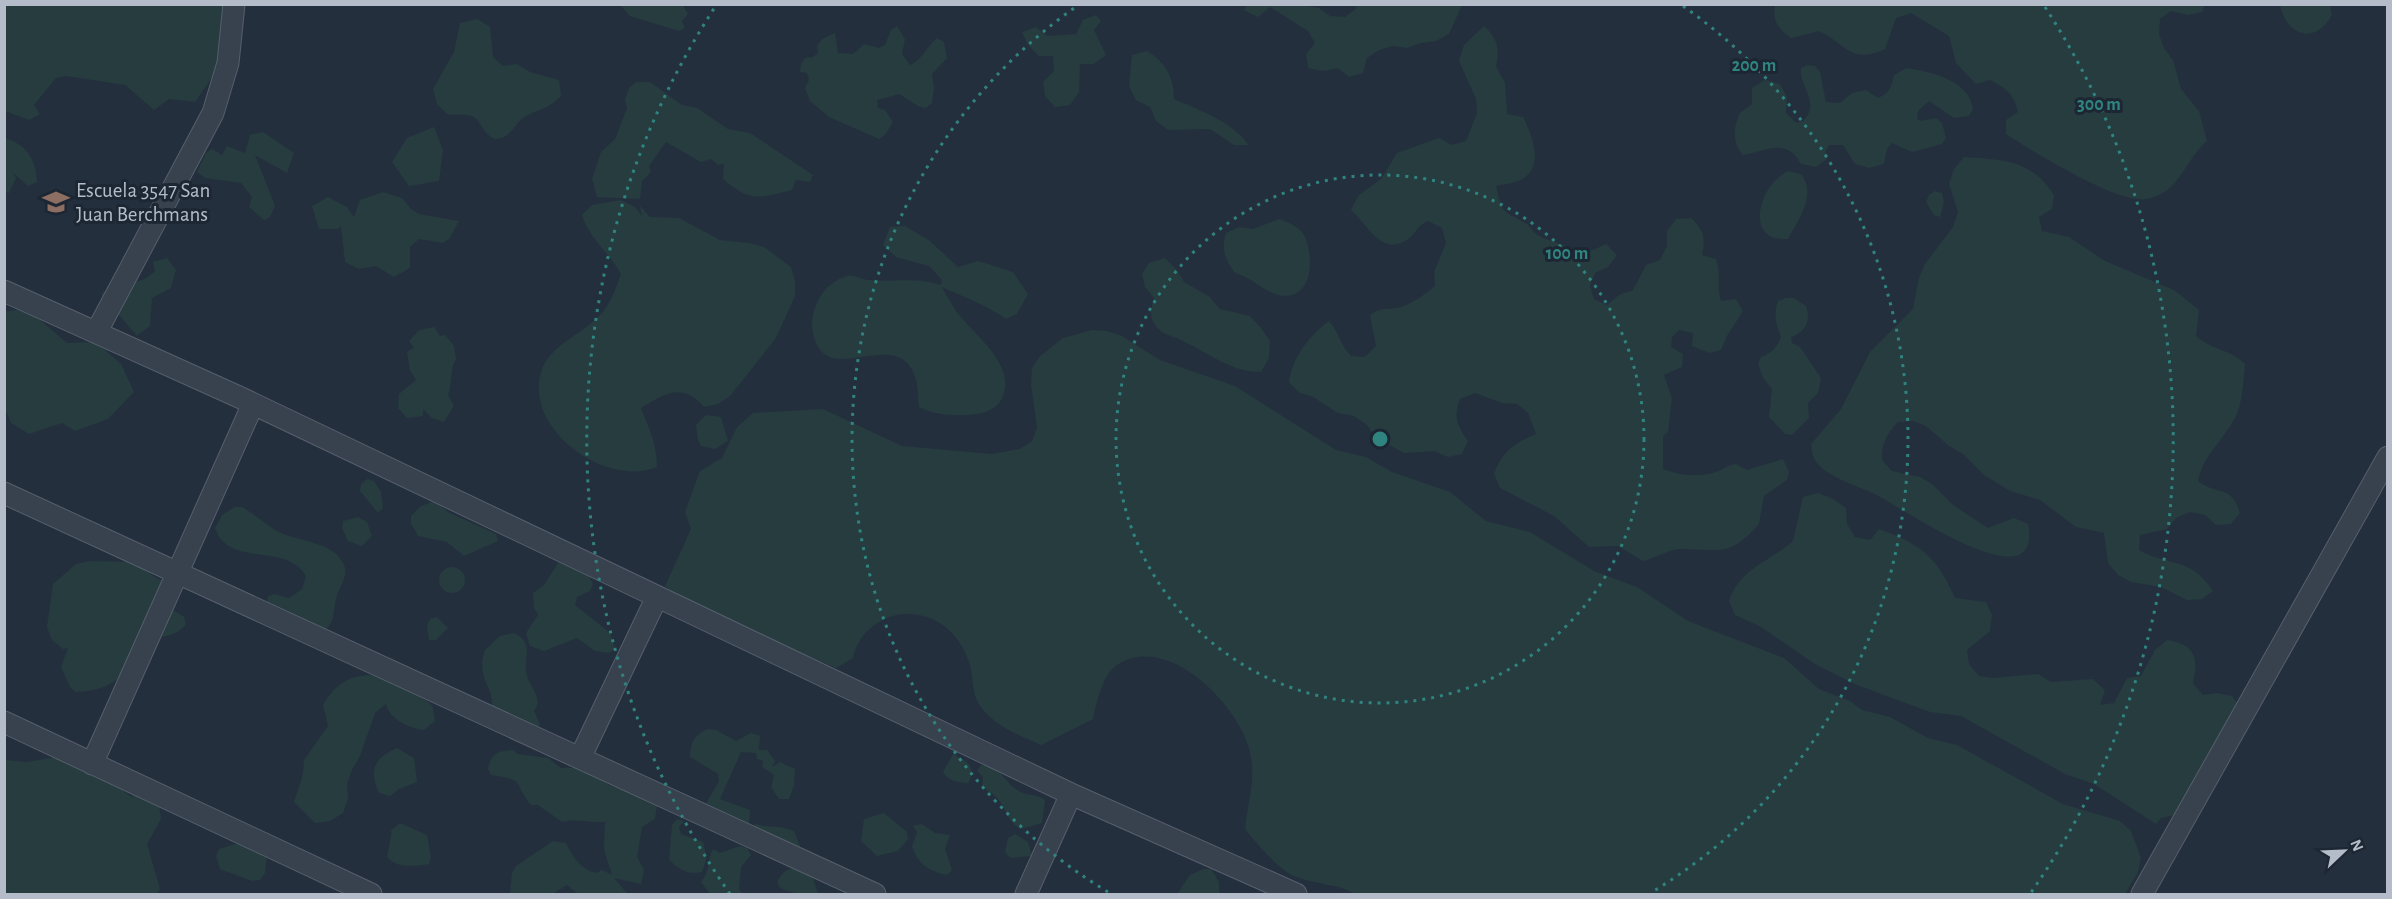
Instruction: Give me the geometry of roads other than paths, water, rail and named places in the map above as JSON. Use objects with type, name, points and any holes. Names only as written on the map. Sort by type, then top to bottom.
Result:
[{"type":"street","points":[[98,331],[213,113],[228,63],[234,4]]},
{"type":"street","points":[[4,291],[98,331],[253,404],[1071,794],[1296,894]]},
{"type":"street","points":[[92,764],[253,404]]},
{"type":"street","points":[[2142,894],[2388,457]]},
{"type":"street","points":[[4,493],[875,894]]},
{"type":"street","points":[[580,759],[656,598]]},
{"type":"street","points":[[4,722],[371,894]]},
{"type":"street","points":[[1026,894],[1071,794]]},
{"type":"place","name":"Escuela 3547 San Juan Berchmans","points":[[56,202]]}]
